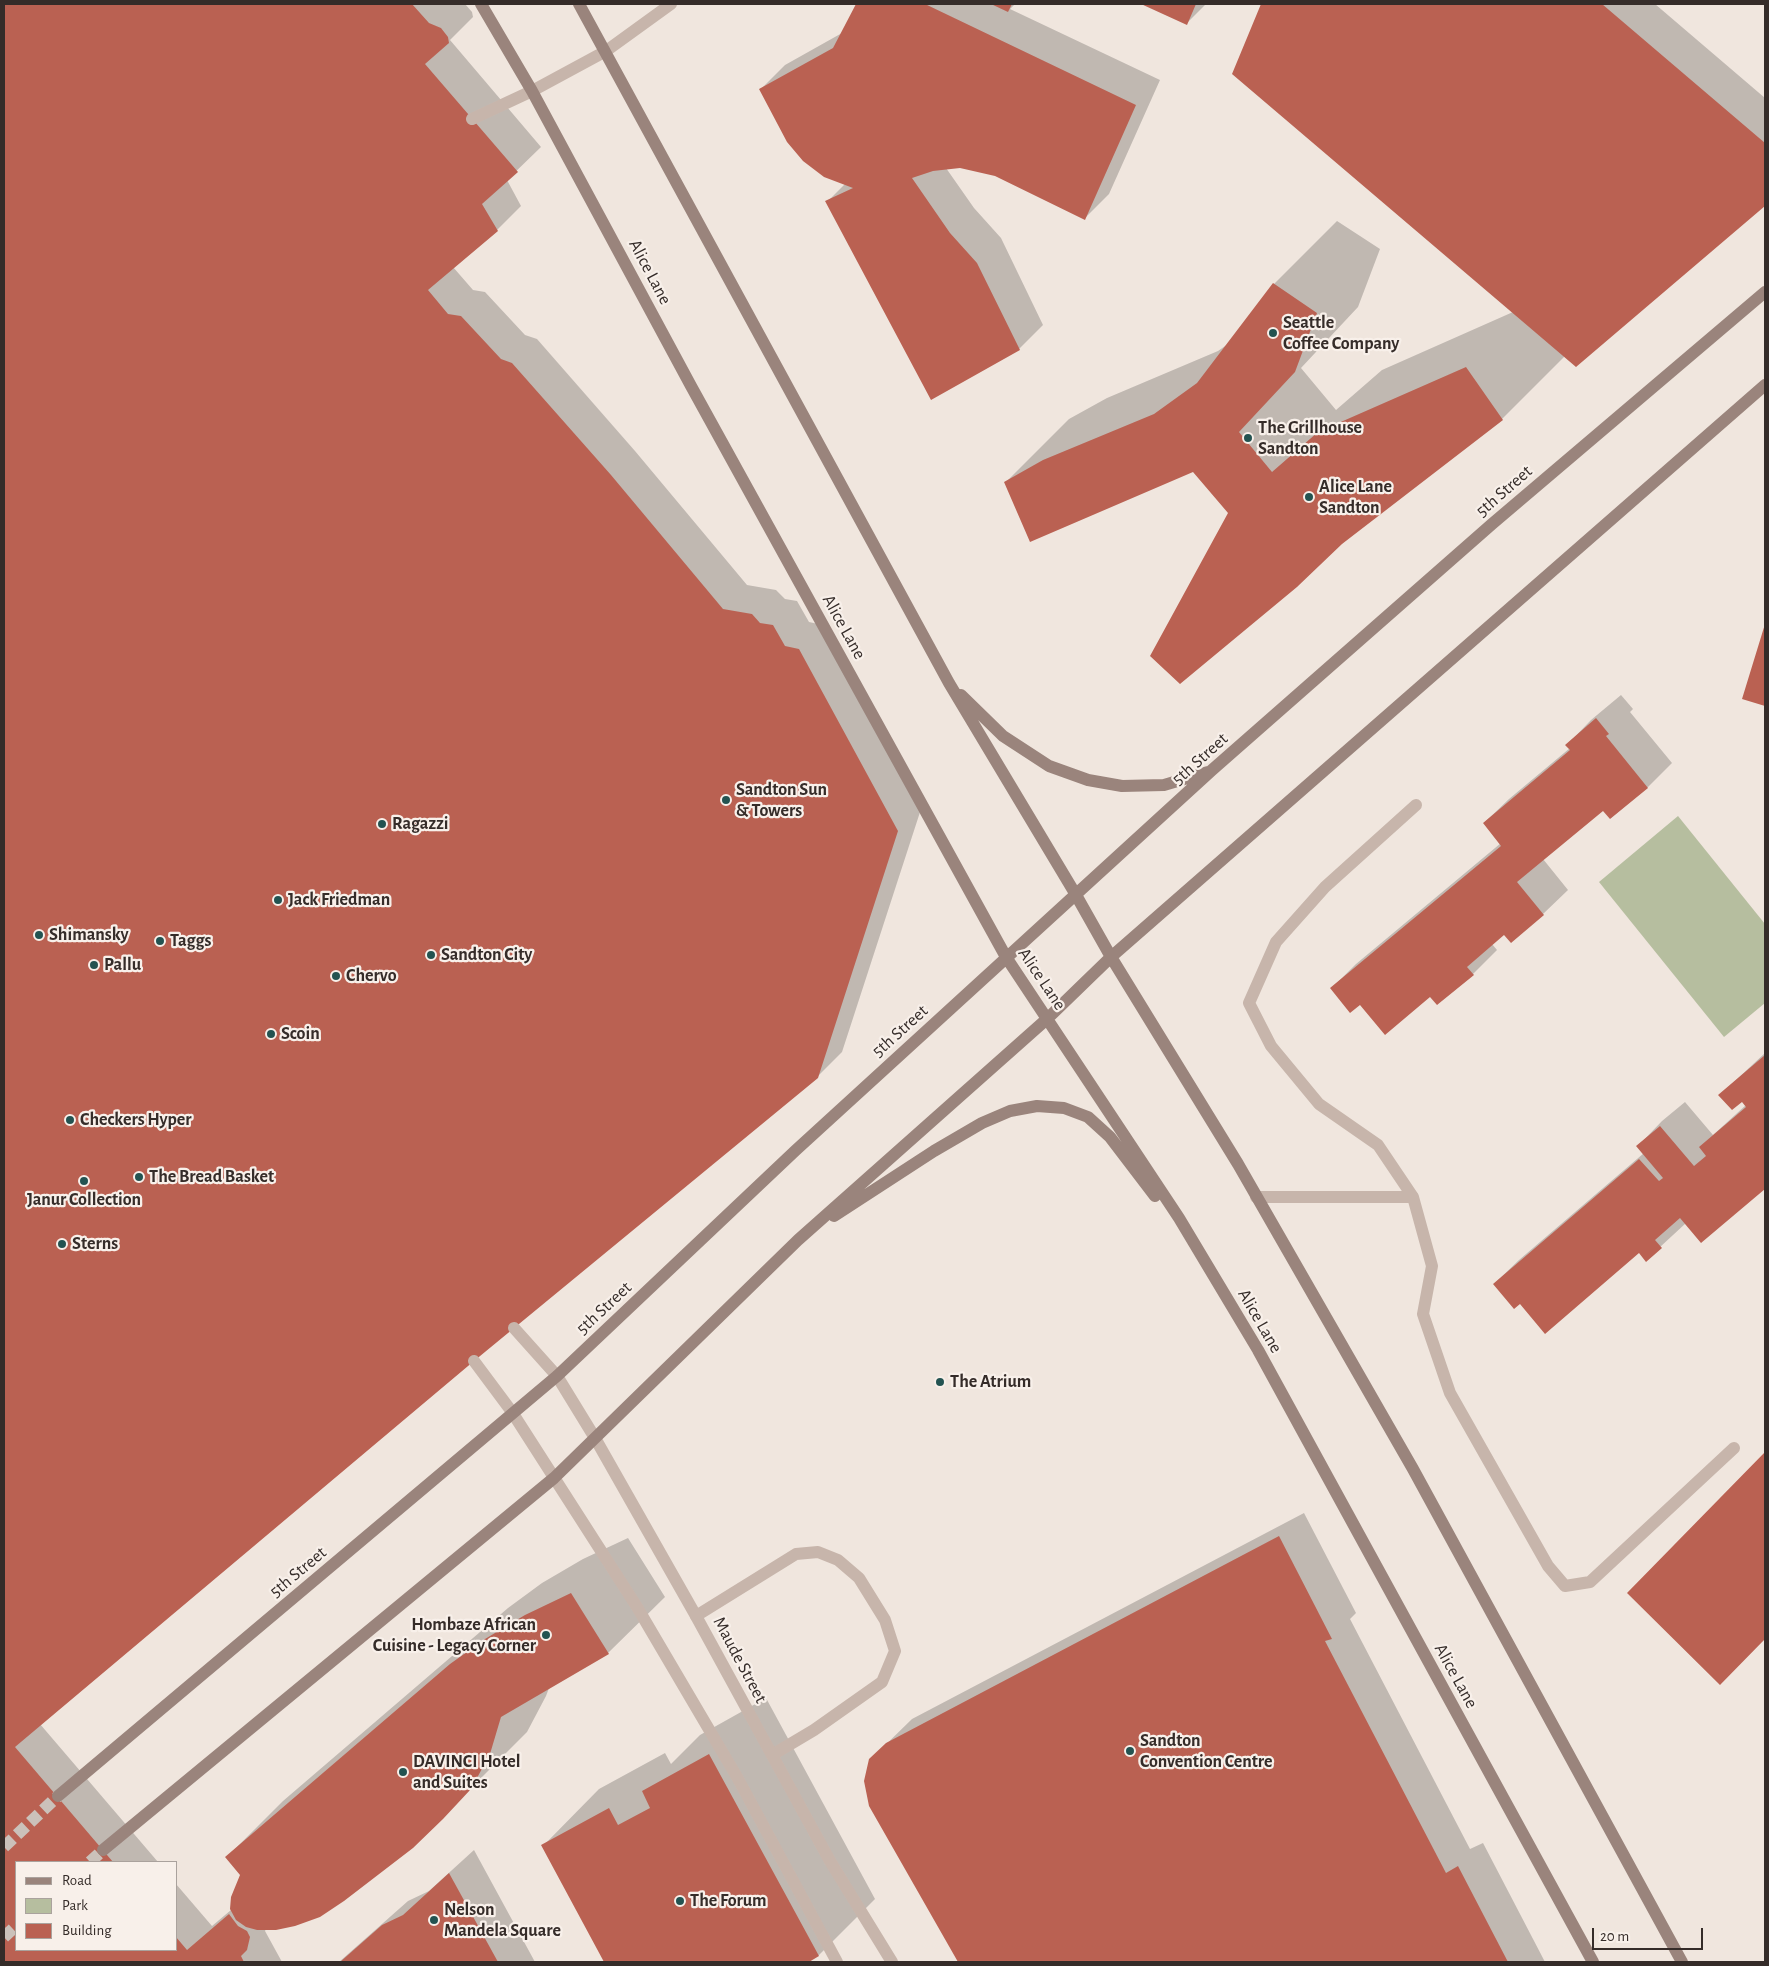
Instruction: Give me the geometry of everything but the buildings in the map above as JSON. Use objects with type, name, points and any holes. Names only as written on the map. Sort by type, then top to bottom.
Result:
[{"type":"street","name":"Alice Lane","points":[[481,4],[532,91],[691,386],[1006,958],[1048,1018],[1179,1218],[1262,1358],[1593,1962]]},
{"type":"street","points":[[579,4],[949,683],[1256,1197],[1413,1469],[1682,1962]]},
{"type":"street","points":[[472,119],[532,91],[606,52],[671,4]]},
{"type":"street","name":"5th Street","points":[[58,1796],[557,1376],[796,1150],[1212,770],[1492,524],[1765,292]]},
{"type":"street","points":[[103,1850],[554,1478],[798,1240],[1048,1018],[1111,957],[1765,384]]},
{"type":"street","points":[[949,683],[1003,736],[1049,766],[1088,780],[1122,786],[1164,785],[1212,770]]},
{"type":"street","points":[[1416,805],[1326,887],[1276,942],[1249,1003],[1271,1046],[1319,1104],[1378,1145],[1413,1197],[1432,1266],[1423,1314],[1450,1393],[1548,1566],[1566,1586],[1590,1582],[1734,1448]]},
{"type":"street","points":[[798,1240],[934,1151],[982,1123],[1010,1111],[1037,1106],[1076,1111],[1101,1127],[1158,1200],[1179,1218]]},
{"type":"street","points":[[1256,1197],[1413,1197]]},
{"type":"street","name":"Maude Street","points":[[514,1328],[557,1376],[595,1438],[696,1616],[830,1861],[892,1962]]},
{"type":"street","points":[[474,1360],[512,1412],[637,1607],[727,1760],[837,1962]]},
{"type":"street","points":[[696,1616],[796,1554],[818,1552],[838,1560],[859,1578],[885,1620],[895,1651],[882,1682],[814,1730],[772,1755]]},
{"type":"green space","points":[[1678,816],[1765,924],[1765,1003],[1724,1037],[1599,882]]},
{"type":"tunnel","points":[[4,1847],[58,1796]]},
{"type":"tunnel","points":[[91,1861],[103,1850]]},
{"type":"tunnel","points":[[4,1937],[15,1927]]},
{"type":"place","name":"Seattle Coffee Company","points":[[1273,333]]},
{"type":"place","name":"The Grillhouse Sandton","points":[[1248,438]]},
{"type":"place","name":"Alice Lane Sandton","points":[[1309,497]]},
{"type":"place","name":"Sandton Sun & Towers","points":[[726,800]]},
{"type":"place","name":"Ragazzi","points":[[382,824]]},
{"type":"place","name":"Jack Friedman","points":[[278,900]]},
{"type":"place","name":"Shimansky","points":[[39,935]]},
{"type":"place","name":"Taggs","points":[[160,941]]},
{"type":"place","name":"Sandton City","points":[[431,955]]},
{"type":"place","name":"Pallu","points":[[94,965]]},
{"type":"place","name":"Chervo","points":[[336,976]]},
{"type":"place","name":"Scoin","points":[[271,1034]]},
{"type":"place","name":"Checkers Hyper","points":[[70,1120]]},
{"type":"place","name":"The Bread Basket","points":[[139,1177]]},
{"type":"place","name":"Janur Collection","points":[[84,1181]]},
{"type":"place","name":"Sterns","points":[[62,1244]]},
{"type":"place","name":"The Atrium","points":[[940,1382]]},
{"type":"place","name":"Hombaze African Cuisine - Legacy Corner","points":[[546,1635]]},
{"type":"place","name":"Sandton Convention Centre","points":[[1130,1751]]},
{"type":"place","name":"DAVINCI Hotel and Suites","points":[[403,1772]]},
{"type":"place","name":"The Forum","points":[[680,1901]]},
{"type":"place","name":"Nelson Mandela Square","points":[[434,1920]]}]
